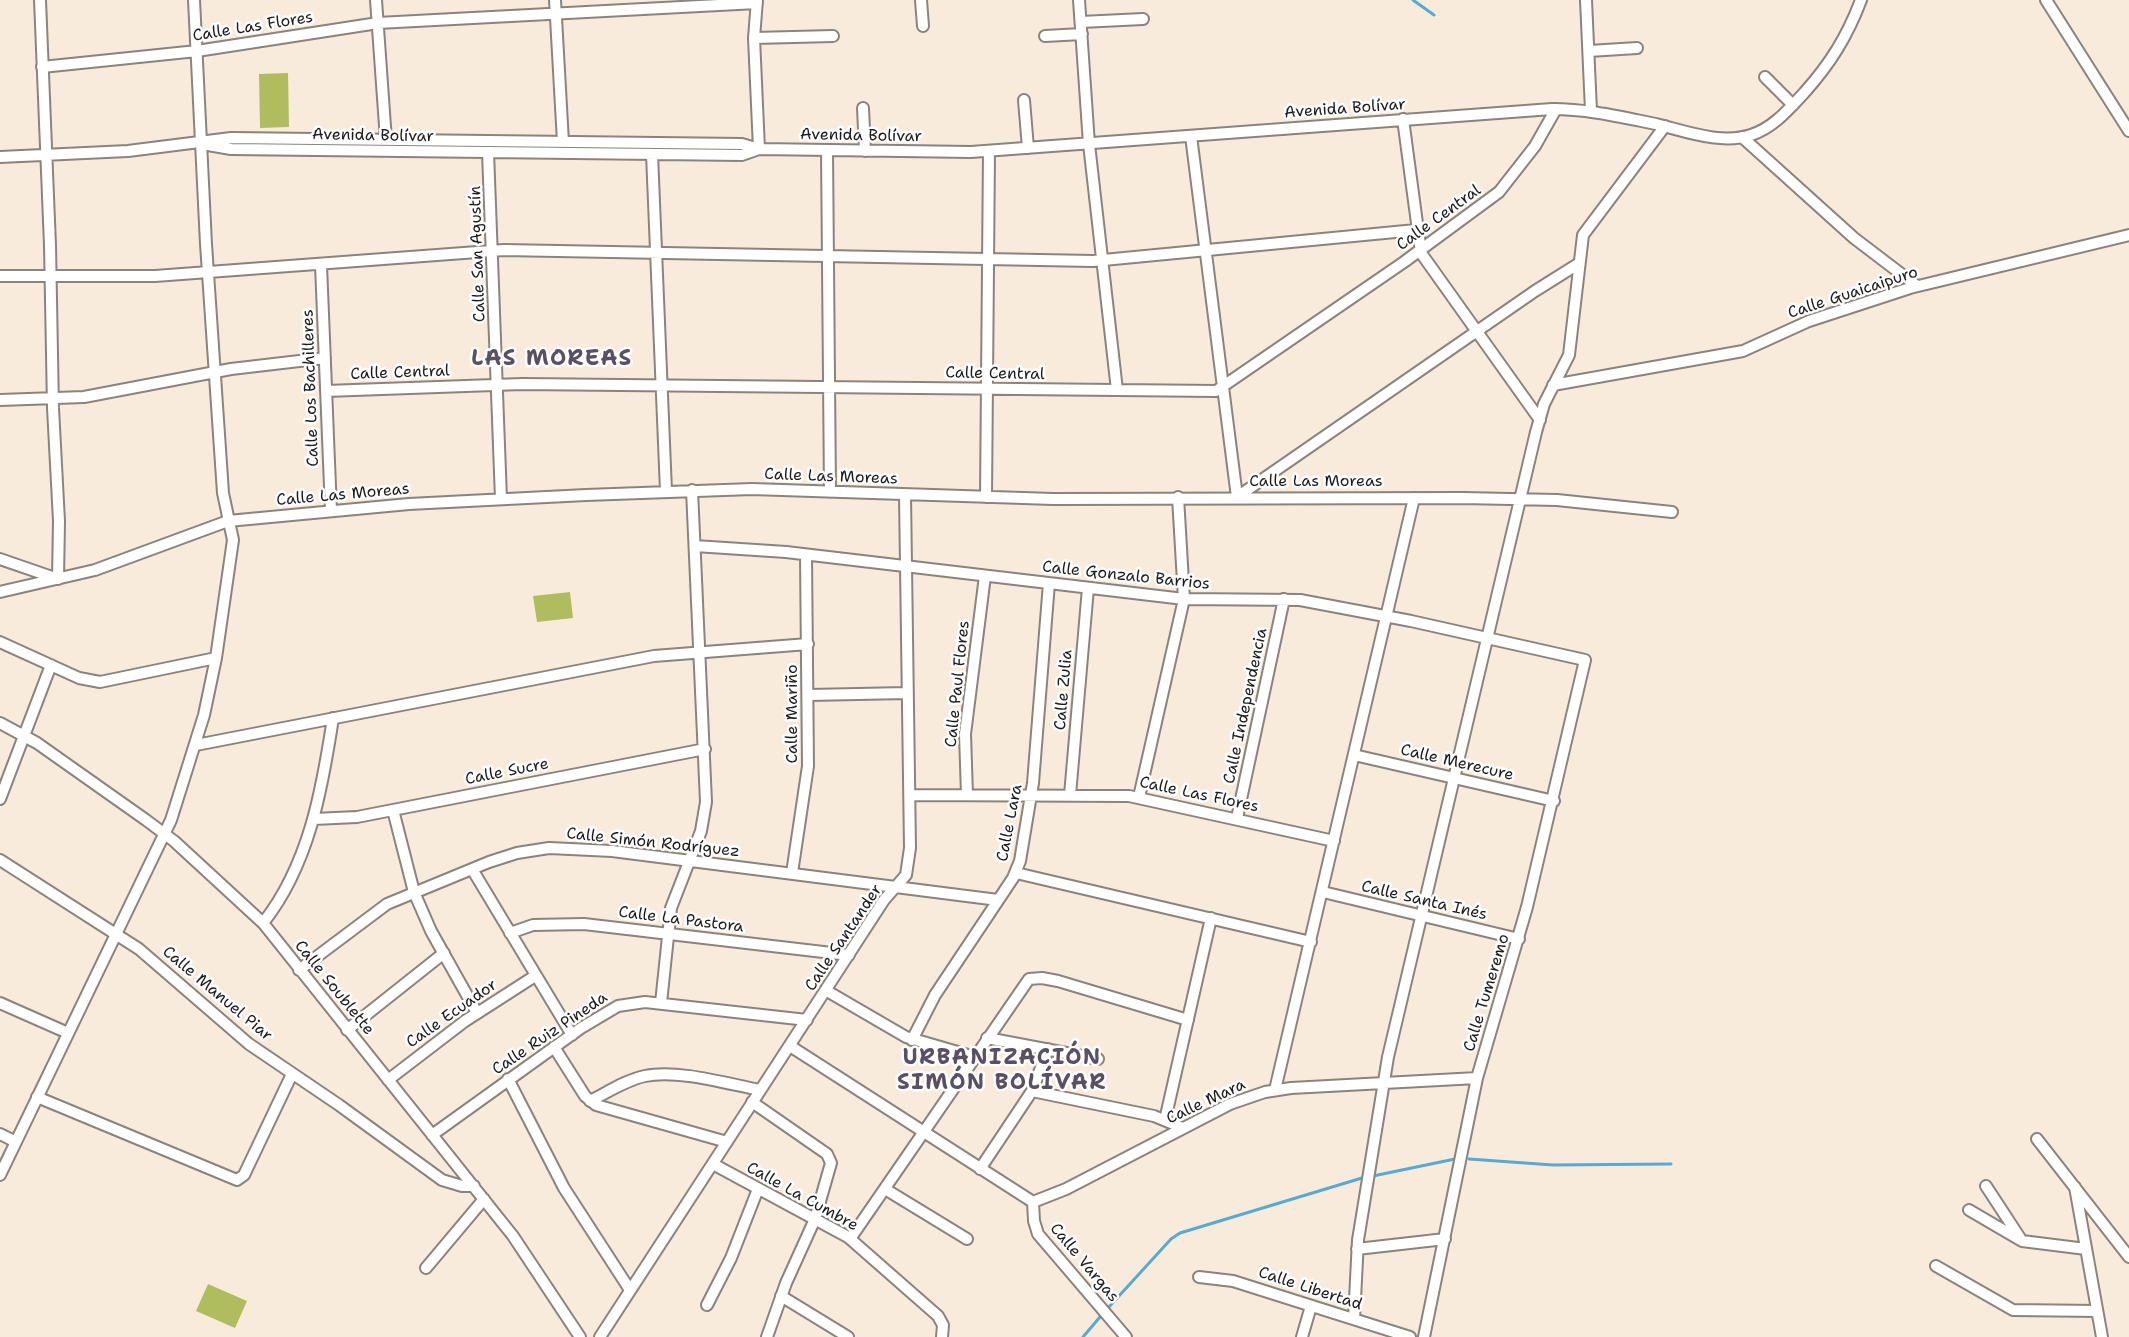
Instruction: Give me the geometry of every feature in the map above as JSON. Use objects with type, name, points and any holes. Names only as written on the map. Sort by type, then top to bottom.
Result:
[{"type":"street","points":[[0,559],[58,579],[60,521],[53,400],[48,155],[40,0]]},
{"type":"street","points":[[0,1175],[165,834],[181,795],[196,745],[216,658],[233,545],[223,493],[208,272],[194,0]]},
{"type":"street","points":[[376,0],[386,140]]},
{"type":"street","points":[[555,0],[563,142]]},
{"type":"street","points":[[921,0],[923,26]]},
{"type":"street","points":[[1079,0],[1089,144],[1117,390]]},
{"type":"street","points":[[1586,0],[1591,111]]},
{"type":"street","name":"Avenida Bolívar","points":[[0,157],[202,143],[231,138],[742,144],[759,149],[989,151],[1556,109],[1591,111],[1713,136],[1742,137],[1766,129],[1793,105],[1835,56],[1849,31],[1861,0]]},
{"type":"street","points":[[2046,0],[2129,131]]},
{"type":"street","points":[[757,1],[754,38],[759,149]]},
{"type":"street","name":"Calle Las Flores","points":[[42,67],[197,51],[378,23],[664,3],[757,1]]},
{"type":"street","points":[[1045,36],[1081,28],[1143,20]]},
{"type":"street","points":[[754,38],[832,36]]},
{"type":"street","points":[[1589,51],[1637,48]]},
{"type":"street","points":[[1765,78],[1793,105]]},
{"type":"street","points":[[1024,100],[1028,148]]},
{"type":"street","points":[[863,108],[865,151]]},
{"type":"street","name":"Calle Central","points":[[326,391],[498,385],[661,384],[1214,392],[1420,250],[1504,188],[1535,146],[1556,109]]},
{"type":"street","points":[[1403,119],[1416,230],[1425,262],[1539,420]]},
{"type":"street","points":[[1354,1319],[1357,1249],[1383,1083],[1539,420],[1553,385],[1569,355],[1578,264],[1587,228],[1665,126]]},
{"type":"street","points":[[1191,136],[1237,497],[1535,291],[1578,264]]},
{"type":"street","points":[[1742,137],[1854,238],[1917,286]]},
{"type":"street","name":"Avenida Bolívar","points":[[202,143],[231,149],[742,155],[759,149]]},
{"type":"street","points":[[827,150],[830,492]]},
{"type":"street","points":[[986,497],[989,388],[989,151]]},
{"type":"street","name":"Calle San Agustín","points":[[488,152],[501,499]]},
{"type":"street","points":[[652,154],[666,491]]},
{"type":"street","points":[[0,276],[110,277],[321,265],[492,251],[1104,260],[1416,230]]},
{"type":"street","name":"Calle Guaicaipuro","points":[[1553,385],[1743,351],[1809,321],[1917,286],[2129,235]]},
{"type":"street","name":"Calle Los Bachilleres","points":[[321,265],[331,511]]},
{"type":"street","points":[[0,400],[53,400],[84,397],[215,375],[231,369],[325,358]]},
{"type":"street","points":[[661,1003],[667,933],[678,886],[690,861],[705,817],[705,749],[692,490]]},
{"type":"street","name":"Calle Las Moreas","points":[[0,592],[95,570],[228,521],[501,499],[666,491],[830,492],[986,497],[1521,499],[1579,501],[1672,512]]},
{"type":"street","name":"Calle Santander","points":[[600,1337],[884,900],[907,871],[911,795],[907,693],[905,495]]},
{"type":"street","points":[[1139,797],[1184,599],[1178,497]]},
{"type":"street","points":[[1275,1090],[1414,498]]},
{"type":"street","name":"Calle Gonzalo Barrios","points":[[694,546],[738,547],[1184,599],[1284,599],[1316,602],[1585,660]]},
{"type":"street","name":"Calle Mariño","points":[[792,873],[807,779],[809,694],[806,555]]},
{"type":"street","name":"Calle Paul Flores","points":[[967,795],[964,734],[985,576]]},
{"type":"street","name":"Calle Lara","points":[[912,1040],[935,995],[1016,873],[1031,795],[1049,583]]},
{"type":"street","name":"Calle Zulia","points":[[1070,795],[1088,588]]},
{"type":"street","name":"Calle Independencia","points":[[1237,818],[1284,599]]},
{"type":"street","points":[[0,642],[80,678],[100,682],[216,658]]},
{"type":"street","points":[[196,745],[610,664],[700,651],[808,644]]},
{"type":"street","name":"Calle Tumeremo","points":[[1424,1337],[1477,1077],[1519,939],[1554,801],[1585,660]]},
{"type":"street","points":[[0,799],[51,665]]},
{"type":"street","points":[[809,694],[907,693]]},
{"type":"street","points":[[263,923],[280,899],[314,819],[333,718]]},
{"type":"street","name":"Calle Soublette","points":[[0,723],[77,770],[165,834],[263,923],[484,1199],[534,1266],[580,1337]]},
{"type":"street","name":"Calle Sucre","points":[[314,819],[341,819],[393,810],[705,749]]},
{"type":"street","name":"Calle Merecure","points":[[1354,755],[1554,801]]},
{"type":"street","name":"Calle Las Flores","points":[[911,795],[1139,797],[1334,841]]},
{"type":"street","points":[[393,810],[414,892],[477,1013]]},
{"type":"street","name":"Calle Simón Rodríguez","points":[[299,970],[379,909],[472,869],[518,853],[549,848],[612,851],[998,900]]},
{"type":"street","name":"Calle Manuel Piar","points":[[0,860],[117,934],[163,967],[249,1044],[442,1180],[462,1186],[474,1186]]},
{"type":"street","points":[[472,869],[572,1035]]},
{"type":"street","points":[[1016,873],[1311,942]]},
{"type":"street","name":"Calle Santa Inés","points":[[1323,892],[1519,939]]},
{"type":"street","points":[[1165,1120],[1211,918]]},
{"type":"street","name":"Calle La Pastora","points":[[510,933],[532,924],[564,923],[849,955]]},
{"type":"street","points":[[347,1030],[444,953]]},
{"type":"street","name":"Calle Ecuador","points":[[388,1080],[477,1013],[535,976]]},
{"type":"street","points":[[850,1239],[1025,982],[1037,977],[1188,1020]]},
{"type":"street","points":[[827,991],[912,1040],[975,1057]]},
{"type":"street","name":"Calle Ruiz Pineda","points":[[432,1135],[554,1047],[618,1006],[634,1002],[661,1003],[807,1020]]},
{"type":"street","points":[[0,1003],[68,1033]]},
{"type":"street","points":[[987,1038],[1098,1059]]},
{"type":"street","points":[[790,1046],[1033,1202]]},
{"type":"street","points":[[554,1047],[575,1082],[591,1101],[726,1142]]},
{"type":"street","points":[[980,1169],[1032,1091],[1048,1049]]},
{"type":"street","points":[[37,1097],[237,1180],[247,1170],[292,1074]]},
{"type":"street","points":[[591,1101],[630,1080],[649,1075],[677,1076],[760,1090]]},
{"type":"street","name":"Calle Mara","points":[[1033,1202],[1066,1189],[1230,1104],[1275,1090],[1477,1077]]},
{"type":"street","points":[[508,1079],[564,1188],[630,1290]]},
{"type":"street","points":[[1032,1091],[1165,1120],[1183,1128]]},
{"type":"street","points":[[752,1102],[829,1157],[830,1170],[816,1219],[781,1296],[767,1337]]},
{"type":"street","points":[[0,1134],[16,1142]]},
{"type":"street","points":[[2037,1139],[2129,1257]]},
{"type":"street","name":"Calle La Cumbre","points":[[712,1164],[850,1239],[938,1316],[943,1325],[942,1337]]},
{"type":"street","points":[[1986,1186],[2022,1241]]},
{"type":"street","points":[[2075,1188],[2102,1337]]},
{"type":"street","points":[[707,1305],[731,1257],[758,1189]]},
{"type":"street","points":[[885,1189],[968,1239]]},
{"type":"street","points":[[426,1268],[484,1199]]},
{"type":"street","name":"Calle Vargas","points":[[1033,1202],[1034,1221],[1038,1234],[1126,1337]]},
{"type":"street","points":[[1969,1210],[2022,1241],[2086,1249]]},
{"type":"street","points":[[1357,1249],[1445,1239]]},
{"type":"street","points":[[1936,1266],[2013,1310],[2097,1311]]},
{"type":"street","name":"Calle Libertad","points":[[1199,1277],[1233,1281],[1410,1337]]},
{"type":"street","points":[[781,1296],[849,1337]]},
{"type":"street","points":[[1302,1337],[1311,1306]]},
{"type":"green space","points":[[288,73],[289,127],[260,128],[259,74]]},
{"type":"green space","points":[[570,592],[573,618],[537,622],[533,596]]},
{"type":"green space","points":[[208,1284],[247,1301],[235,1328],[196,1311]]},
{"type":"waterway","points":[[1413,0],[1434,15]]},
{"type":"waterway","points":[[1373,1176],[1455,1159]]},
{"type":"waterway","points":[[1469,1159],[1553,1165],[1671,1164]]},
{"type":"waterway","points":[[1108,1308],[1171,1239],[1180,1233],[1362,1178]]},
{"type":"waterway","points":[[1083,1337],[1100,1317]]},
{"type":"district","name":"LAS MOREAS","points":[[552,359]]},
{"type":"district","name":"URBANIZACIÓN SIMÓN BOLÍVAR","points":[[1002,1070]]}]
